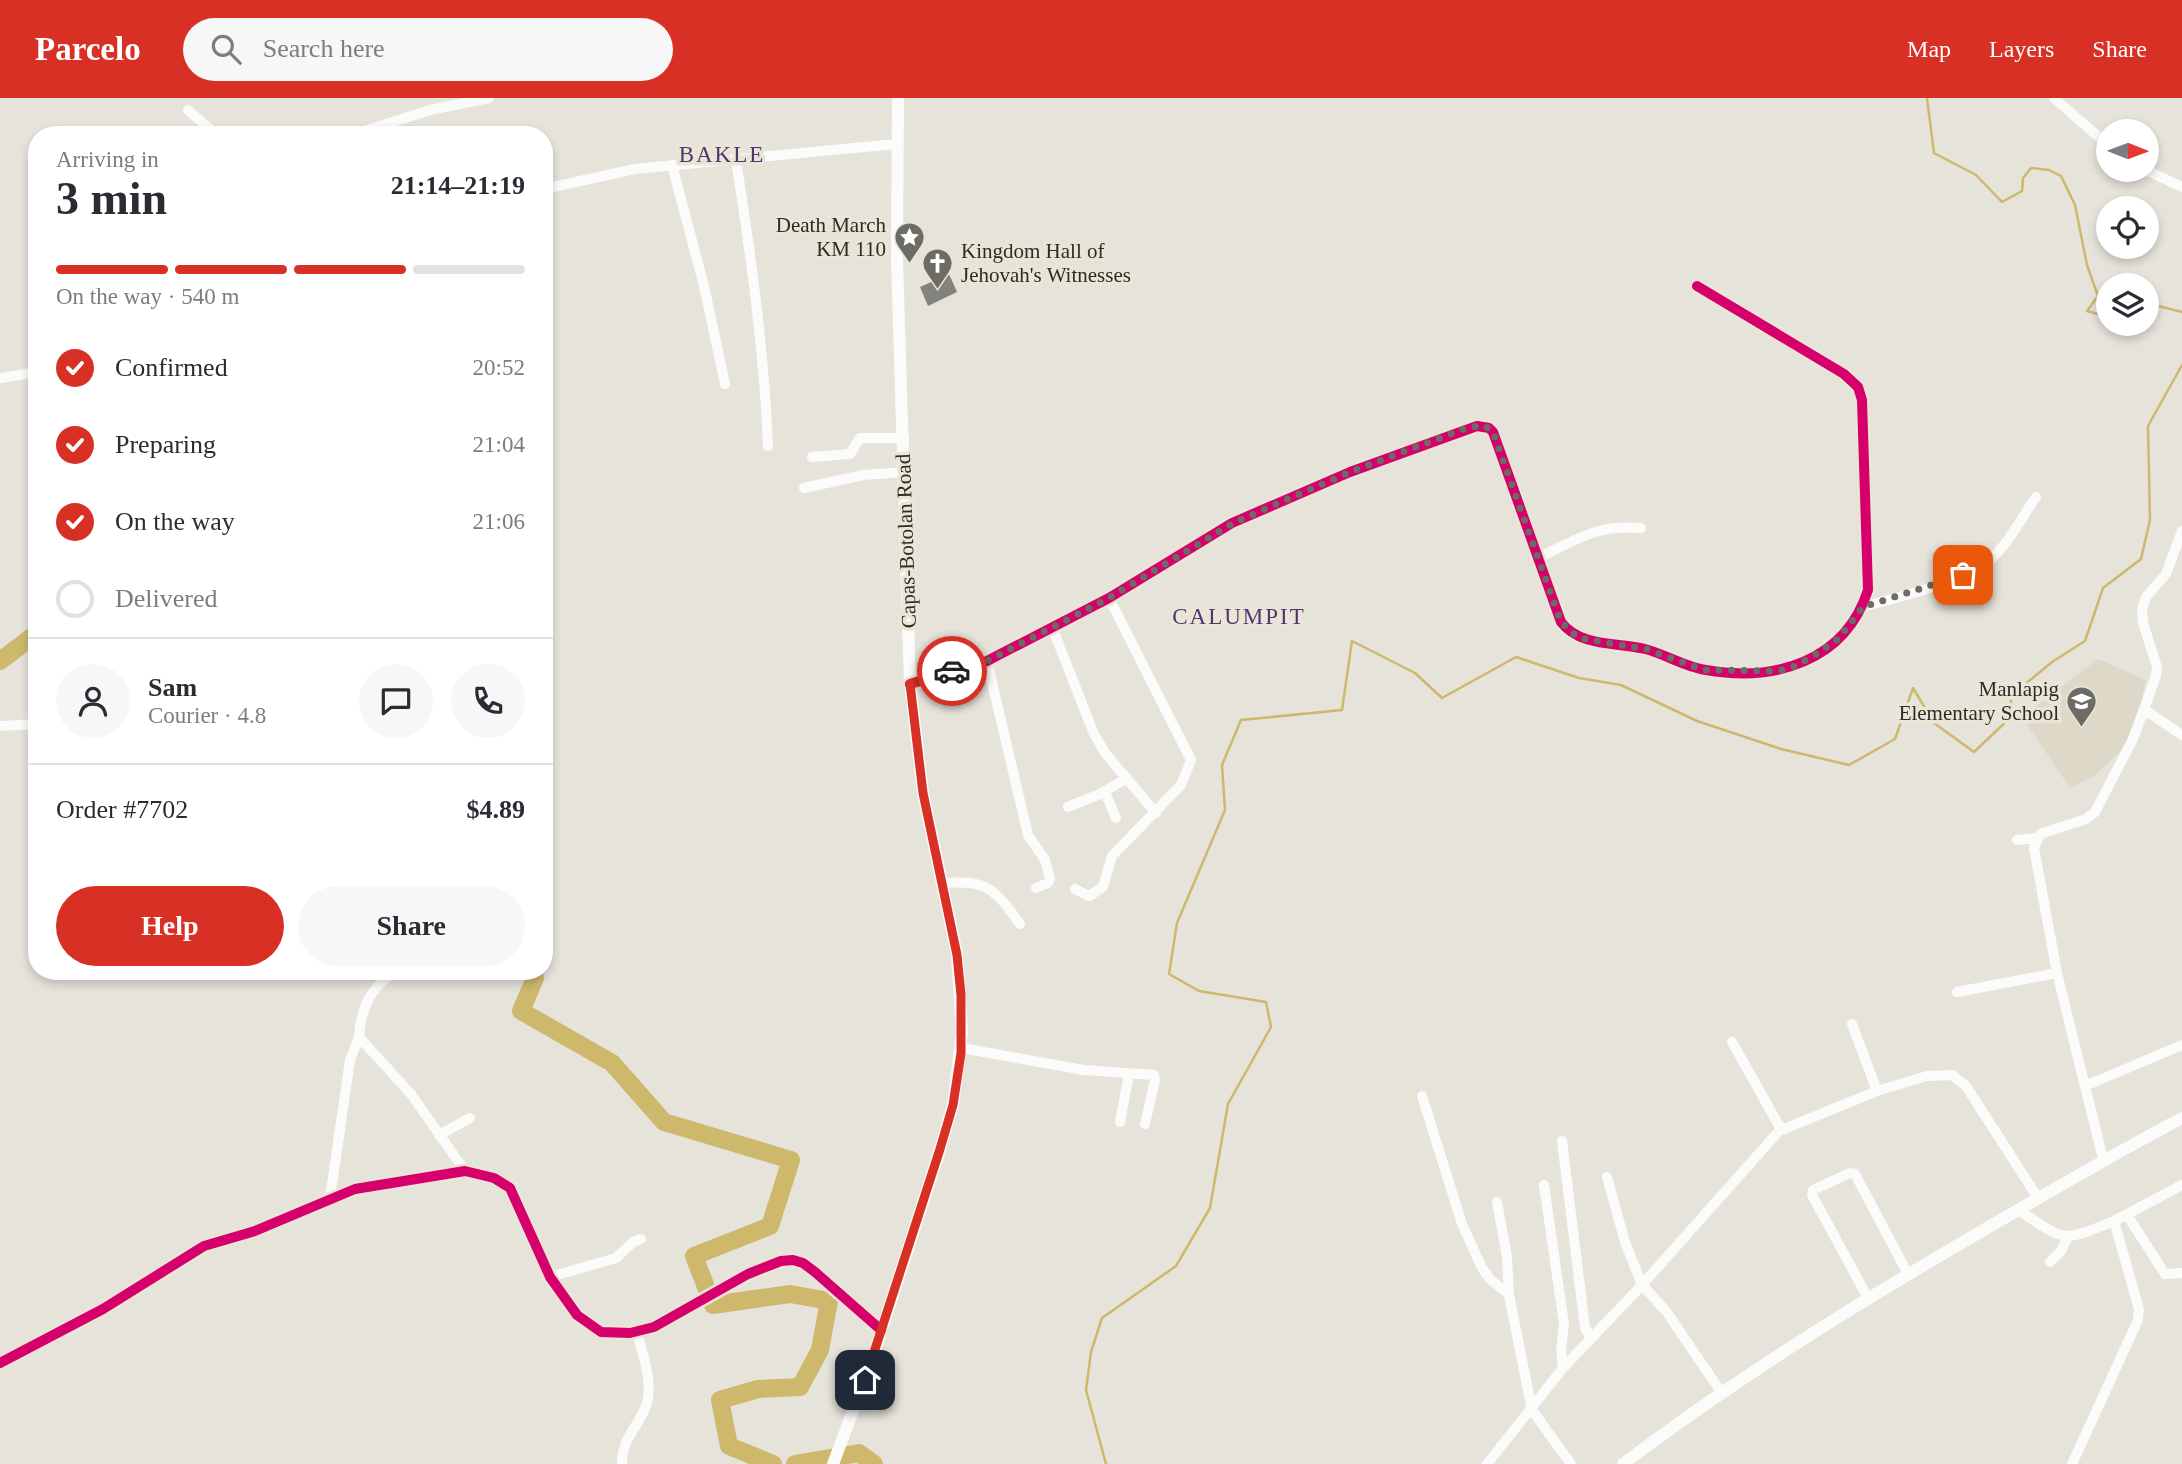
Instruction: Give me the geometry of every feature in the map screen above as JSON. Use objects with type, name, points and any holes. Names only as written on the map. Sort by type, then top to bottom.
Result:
[{"type":"main road","name":"Capas-Botolan Road","points":[[833,1464],[881,1330],[953,1105],[961,1048],[957,955],[923,793],[910,684],[896,144],[898,98]]},
{"type":"main road","points":[[1623,1464],[1720,1392],[1868,1298],[2103,1159],[2182,1118]]},
{"type":"street","points":[[380,126],[430,110],[489,98]]},
{"type":"street","points":[[2054,98],[2096,135]]},
{"type":"street","points":[[188,110],[207,126]]},
{"type":"street","points":[[553,187],[635,169],[896,144]]},
{"type":"street","points":[[736,160],[754,271],[763,357],[768,446]]},
{"type":"street","points":[[672,165],[704,286],[725,384]]},
{"type":"street","points":[[2160,177],[2182,187]]},
{"type":"street","points":[[910,684],[987,661],[1109,598],[1233,523],[1350,472],[1469,427],[1485,426],[1493,432],[1540,557],[1561,622],[1568,631],[1578,638],[1646,649],[1704,670],[1765,672],[1791,668],[1838,639],[1863,607],[1868,590],[1862,400],[1858,387],[1844,374],[1697,286]]},
{"type":"street","points":[[0,379],[28,374]]},
{"type":"street","points":[[812,457],[850,454],[860,438],[904,438]]},
{"type":"street","points":[[804,488],[863,475],[905,472]]},
{"type":"street","points":[[1863,607],[1953,580],[1986,562],[2008,538],[2036,497]]},
{"type":"street","points":[[1540,557],[1599,529],[1615,526],[1641,528]]},
{"type":"street","points":[[2017,840],[2036,838],[2040,834],[2086,819],[2095,812],[2145,710],[2157,667],[2145,631],[2142,610],[2146,597],[2166,574],[2182,531]]},
{"type":"street","points":[[1075,889],[1089,896],[1101,889],[1112,856],[1181,785],[1189,766],[1190,754],[1109,598]]},
{"type":"street","points":[[1052,627],[1094,734],[1156,813]]},
{"type":"street","points":[[987,661],[1028,835],[1045,860],[1050,878],[1048,883],[1036,888]]},
{"type":"street","points":[[2145,710],[2182,735]]},
{"type":"street","points":[[0,726],[28,724]]},
{"type":"street","points":[[1068,807],[1105,792],[1127,778]]},
{"type":"street","points":[[1105,792],[1116,818]]},
{"type":"street","points":[[2036,838],[2034,853],[2057,973],[2103,1159]]},
{"type":"street","points":[[941,883],[967,881],[995,892],[1004,900],[1020,924]]},
{"type":"street","points":[[1957,992],[2057,973]]},
{"type":"street","points":[[330,1198],[349,1060],[359,1037],[360,1017],[366,1001],[372,991],[385,980]]},
{"type":"street","points":[[1852,1024],[1877,1091]]},
{"type":"street","points":[[359,1037],[411,1094],[465,1171]]},
{"type":"street","points":[[1732,1042],[1781,1129]]},
{"type":"street","points":[[2085,1086],[2182,1045]]},
{"type":"street","points":[[961,1048],[1084,1070],[1155,1077],[1145,1124]]},
{"type":"street","points":[[1120,1122],[1129,1073]]},
{"type":"street","points":[[1487,1464],[1563,1368],[1642,1285],[1781,1129],[1877,1091],[1927,1076],[1946,1074],[1959,1079],[2038,1198]]},
{"type":"street","points":[[1422,1096],[1462,1224],[1482,1268],[1490,1279],[1509,1295]]},
{"type":"street","points":[[439,1135],[470,1118]]},
{"type":"street","points":[[1562,1141],[1585,1328],[1591,1338]]},
{"type":"street","points":[[0,1363],[103,1309],[204,1246],[255,1231],[355,1189],[465,1171],[494,1178],[510,1188],[550,1277],[577,1315],[593,1328],[617,1334],[654,1327],[715,1292],[781,1261],[803,1263],[881,1330]]},
{"type":"street","points":[[1868,1298],[1812,1195],[1813,1190],[1850,1173],[1855,1174],[1908,1274]]},
{"type":"street","points":[[1607,1177],[1625,1242],[1642,1285],[1666,1311],[1720,1392]]},
{"type":"street","points":[[1544,1185],[1564,1324],[1561,1350],[1563,1368]]},
{"type":"street","points":[[2018,1210],[2056,1235],[2068,1237],[2114,1221],[2182,1185]]},
{"type":"street","points":[[1497,1202],[1507,1257],[1509,1295],[1532,1410],[1571,1464]]},
{"type":"street","points":[[2127,1215],[2165,1274],[2182,1273]]},
{"type":"street","points":[[2072,1464],[2139,1316],[2114,1221]]},
{"type":"street","points":[[2050,1262],[2062,1251],[2068,1237]]},
{"type":"street","points":[[550,1277],[616,1258],[633,1242],[641,1239]]},
{"type":"street","points":[[622,1464],[625,1440],[643,1412],[648,1398],[648,1380],[637,1331]]},
{"type":"shaded area","name":"Manlapig Elementary School","points":[[2098,659],[2146,680],[2132,740],[2094,776],[2070,788],[2022,717]]},
{"type":"building","name":"Kingdom Hall of Jehovah's Witnesses","points":[[949,274],[957,292],[928,306],[920,287]]},
{"type":"waterway","points":[[1927,98],[1934,153],[1976,175],[2002,202],[2022,191],[2023,178],[2031,168],[2049,170],[2061,176],[2075,205],[2087,265],[2096,290]]},
{"type":"waterway","points":[[2096,299],[2087,311],[2096,313]]},
{"type":"waterway","points":[[2159,306],[2182,312]]},
{"type":"waterway","points":[[1106,1464],[1086,1390],[1091,1352],[1102,1318],[1176,1266],[1210,1208],[1228,1104],[1271,1027],[1266,1002],[1199,991],[1169,974],[1177,923],[1225,810],[1222,765],[1241,720],[1342,710],[1352,641],[1415,673],[1442,698],[1516,657],[1579,678],[1621,685],[1697,721],[1781,749],[1849,765],[1895,739],[1913,688],[1934,723],[1974,752],[2011,717],[2011,696],[2052,662],[2085,641],[2103,588],[2141,559],[2150,520],[2148,426],[2182,365]]},
{"type":"waterway","points":[[0,661],[28,640]]},
{"type":"waterway","points":[[534,980],[521,1011],[612,1063],[664,1122],[791,1160],[770,1226],[694,1256],[713,1305],[790,1294],[829,1301],[820,1350],[800,1387],[758,1389],[720,1400],[729,1446],[773,1464]]},
{"type":"waterway","points":[[795,1464],[859,1453],[874,1464]]},
{"type":"cycle path","points":[[910,684],[987,661],[1109,598],[1232,523],[1350,472],[1477,426],[1489,428],[1493,432],[1561,622],[1569,630],[1588,640],[1645,649],[1706,670],[1757,673],[1804,662],[1843,635],[1857,615],[1868,590],[1862,400],[1858,387],[1844,374],[1697,286]]},
{"type":"cycle path","points":[[0,1363],[103,1309],[204,1246],[255,1231],[355,1189],[465,1171],[494,1178],[510,1188],[550,1277],[577,1315],[601,1332],[630,1333],[654,1327],[748,1274],[781,1261],[793,1260],[803,1263],[815,1272],[881,1330]]},
{"type":"way so far","points":[[952,671],[987,661],[1109,598],[1233,523],[1350,472],[1469,427],[1485,426],[1493,432],[1540,557],[1561,622],[1578,638],[1646,649],[1704,670],[1731,673],[1778,671],[1791,668],[1838,639],[1863,607],[1963,575]]},
{"type":"place","name":"Death March KM 110","points":[[909,264]]},
{"type":"place","name":"Kingdom Hall of Jehovah's Witnesses","points":[[938,290]]},
{"type":"place","name":"Manlapig Elementary School","points":[[2082,728]]},
{"type":"district","name":"BAKLE","points":[[722,154]]},
{"type":"district","name":"CALUMPIT","points":[[1239,616]]},
{"type":"route","points":[[865,1380],[953,1105],[961,1053],[961,995],[957,955],[923,793],[910,684],[952,671]]}]
